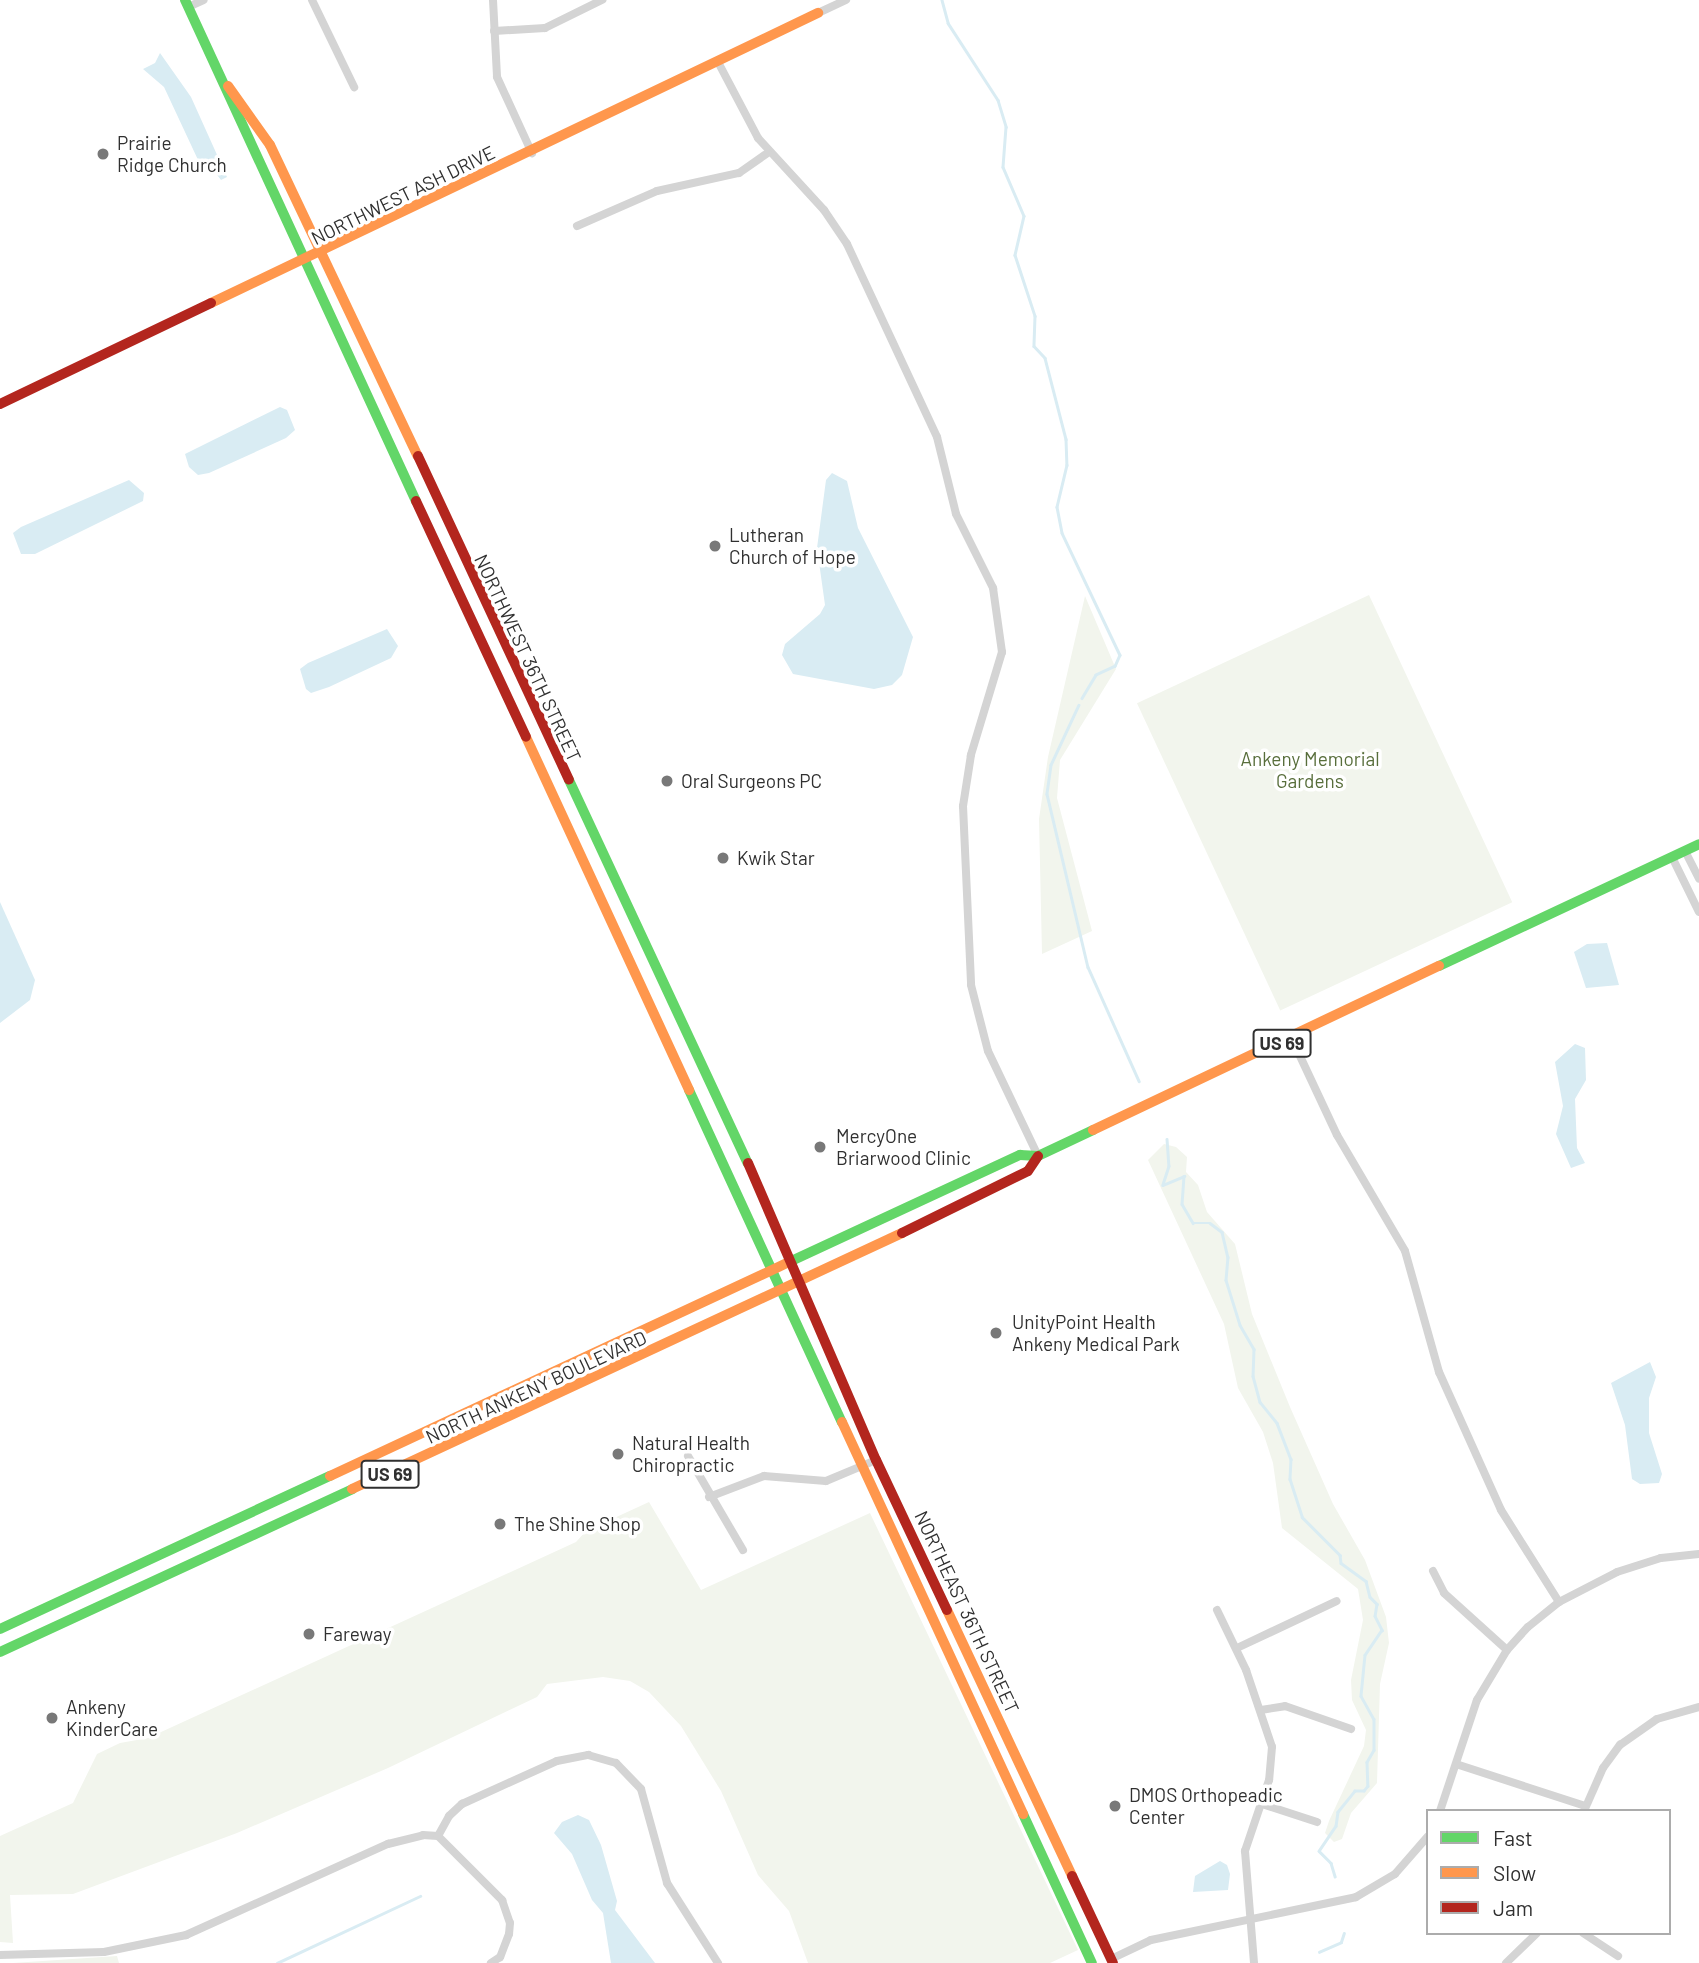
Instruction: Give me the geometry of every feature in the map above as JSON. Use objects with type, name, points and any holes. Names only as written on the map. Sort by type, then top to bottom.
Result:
[{"type":"main road","name":"NORTHWEST 36TH STREET","points":[[186,4],[774,1283]]},
{"type":"main road","name":"NORTHWEST ASH DRIVE","points":[[0,404],[323,253],[818,13]]},
{"type":"main road","name":"NORTHWEST 36TH STREET","points":[[215,66],[270,145],[323,253],[590,834],[798,1272]]},
{"type":"main road","name":"US 69","points":[[1672,857],[1699,844]]},
{"type":"main road","name":"NORTH ANKENY BOULEVARD","points":[[0,1652],[798,1272],[1020,1155],[1038,1156],[1292,1039],[1672,857]]},
{"type":"main road","name":"NORTH ANKENY BOULEVARD","points":[[0,1629],[1028,1171],[1038,1156]]},
{"type":"main road","name":"NORTHEAST 36TH STREET","points":[[798,1272],[876,1460],[1108,1962]]},
{"type":"main road","name":"NORTHEAST 36TH STREET","points":[[774,1283],[1092,1963]]},
{"type":"street","points":[[186,4],[204,0]]},
{"type":"street","points":[[312,0],[354,87]]},
{"type":"street","points":[[493,0],[498,77],[531,153]]},
{"type":"street","points":[[494,32],[545,28],[602,0]]},
{"type":"street","points":[[818,13],[846,0]]},
{"type":"street","points":[[718,62],[768,153],[824,210],[847,244],[937,437],[956,514],[993,588],[1000,615],[1002,652],[971,754],[963,806],[970,971],[988,1051],[1038,1156]]},
{"type":"street","points":[[577,226],[657,191],[739,173],[768,153]]},
{"type":"street","points":[[1685,850],[1699,879]]},
{"type":"street","points":[[1672,857],[1699,912]]},
{"type":"street","points":[[1292,1039],[1337,1135],[1405,1251],[1438,1373],[1501,1510],[1559,1602]]},
{"type":"street","points":[[688,1455],[709,1497],[743,1550]]},
{"type":"street","points":[[709,1497],[752,1478],[777,1476],[813,1482],[876,1460]]},
{"type":"street","points":[[1441,1809],[1477,1700],[1507,1650],[1559,1602],[1616,1572],[1661,1558],[1699,1554]]},
{"type":"street","points":[[1433,1571],[1444,1593],[1507,1650]]},
{"type":"street","points":[[1237,1648],[1336,1601]]},
{"type":"street","points":[[1217,1609],[1237,1648],[1261,1710],[1273,1762],[1262,1804],[1245,1851],[1248,1919],[1254,1963]]},
{"type":"street","points":[[1261,1710],[1285,1706],[1352,1729]]},
{"type":"street","points":[[1456,1764],[1584,1808],[1620,1745],[1657,1719],[1699,1707]]},
{"type":"street","points":[[438,1836],[449,1816],[462,1804],[563,1758],[588,1755],[616,1763],[641,1788],[667,1883],[718,1963]]},
{"type":"street","points":[[1262,1804],[1317,1822]]},
{"type":"street","points":[[0,1955],[104,1952],[175,1938],[233,1917],[388,1844],[415,1836],[438,1836],[507,1911],[506,1947],[491,1963]]},
{"type":"street","points":[[1108,1962],[1151,1940],[1336,1903],[1368,1891],[1395,1874],[1426,1838]]},
{"type":"street","points":[[1506,1963],[1535,1935]]},
{"type":"street","points":[[1586,1935],[1618,1956]]},
{"type":"green space","name":"Ankeny Memorial Gardens","points":[[1369,595],[1512,902],[1280,1010],[1137,703]]},
{"type":"green space","points":[[1085,596],[1116,669],[1060,760],[1057,798],[1092,931],[1042,954],[1039,819],[1048,757]]},
{"type":"green space","points":[[1164,1144],[1176,1147],[1187,1157],[1186,1172],[1198,1185],[1207,1212],[1235,1244],[1252,1314],[1333,1504],[1365,1560],[1386,1617],[1389,1643],[1380,1684],[1377,1783],[1351,1813],[1342,1839],[1334,1842],[1325,1833],[1364,1746],[1366,1730],[1352,1700],[1351,1680],[1363,1620],[1358,1589],[1282,1528],[1273,1463],[1263,1432],[1238,1388],[1224,1324],[1148,1160]]},
{"type":"green space","points":[[649,1502],[701,1590],[870,1513],[1078,1950],[1050,1963],[808,1963],[789,1911],[758,1875],[721,1791],[681,1726],[649,1692],[630,1681],[603,1677],[547,1684],[537,1697],[388,1768],[237,1833],[73,1894],[10,1895],[13,1943],[0,1942],[0,1836],[73,1803],[97,1754],[120,1743],[148,1738],[576,1542],[586,1531]]},
{"type":"green space","points":[[117,1956],[119,1963],[13,1963]]},
{"type":"shaded area","points":[[160,53],[191,97],[227,177],[221,180],[211,167],[199,162],[164,87],[143,69],[155,63]]},
{"type":"shaded area","points":[[280,407],[287,410],[295,430],[286,438],[209,473],[198,475],[189,467],[185,454]]},
{"type":"shaded area","points":[[832,473],[847,481],[858,528],[913,637],[902,675],[892,685],[874,689],[793,674],[782,655],[785,644],[820,614],[825,605],[817,548],[826,480]]},
{"type":"shaded area","points":[[129,480],[144,493],[143,501],[35,554],[21,554],[13,533],[21,527]]},
{"type":"shaded area","points":[[387,629],[398,646],[391,658],[329,687],[311,693],[306,689],[300,669],[308,663]]},
{"type":"shaded area","points":[[0,902],[35,980],[30,1000],[0,1023]]},
{"type":"shaded area","points":[[1607,943],[1619,985],[1586,988],[1574,952],[1587,944]]},
{"type":"shaded area","points":[[1575,1044],[1585,1048],[1586,1080],[1575,1099],[1577,1148],[1585,1163],[1571,1168],[1556,1134],[1563,1106],[1555,1062]]},
{"type":"shaded area","points":[[1650,1362],[1656,1377],[1649,1398],[1649,1433],[1662,1474],[1659,1483],[1640,1484],[1632,1479],[1625,1425],[1611,1383]]},
{"type":"shaded area","points":[[578,1815],[589,1820],[601,1845],[617,1901],[615,1910],[655,1963],[611,1963],[603,1913],[592,1900],[572,1854],[554,1833],[562,1822]]},
{"type":"shaded area","points":[[1220,1861],[1227,1865],[1230,1874],[1228,1890],[1193,1892],[1195,1876]]},
{"type":"waterway","points":[[942,0],[948,23],[998,100],[1006,127],[1003,167],[1024,216],[1015,255],[1035,316],[1034,346],[1045,358],[1066,439],[1067,465],[1057,507],[1062,533],[1120,655],[1115,666],[1096,675],[1082,698]]},
{"type":"waterway","points":[[1079,705],[1051,765],[1047,794],[1088,967],[1139,1081]]},
{"type":"waterway","points":[[1167,1139],[1169,1166],[1163,1185],[1184,1176],[1182,1204],[1193,1223],[1210,1223],[1222,1232],[1228,1257],[1226,1280],[1240,1325],[1254,1349],[1253,1376],[1260,1402],[1277,1423],[1291,1459],[1290,1479],[1302,1517],[1340,1555],[1341,1563],[1366,1581],[1370,1597],[1377,1604],[1375,1616],[1382,1630],[1365,1655],[1361,1696],[1374,1719],[1374,1750],[1367,1762],[1368,1786],[1364,1791],[1355,1791],[1338,1812],[1336,1826],[1319,1851],[1331,1863],[1335,1876]]},
{"type":"waterway","points":[[277,1963],[420,1896]]},
{"type":"waterway","points":[[1319,1952],[1341,1942],[1344,1933]]},
{"type":"traffic: fast","points":[[185,0],[416,501]]},
{"type":"traffic: fast","points":[[569,780],[748,1163]]},
{"type":"traffic: fast","points":[[1439,966],[1699,844]]},
{"type":"traffic: fast","points":[[689,1090],[842,1422]]},
{"type":"traffic: fast","points":[[787,1263],[1020,1155],[1038,1156],[1093,1130]]},
{"type":"traffic: fast","points":[[0,1629],[330,1476]]},
{"type":"traffic: fast","points":[[0,1652],[352,1489]]},
{"type":"traffic: fast","points":[[1023,1814],[1092,1963]]},
{"type":"traffic: slow","points":[[211,303],[818,13]]},
{"type":"traffic: slow","points":[[228,86],[270,145],[418,456]]},
{"type":"traffic: slow","points":[[526,737],[689,1090]]},
{"type":"traffic: slow","points":[[1093,1130],[1439,966]]},
{"type":"traffic: slow","points":[[352,1489],[902,1233]]},
{"type":"traffic: slow","points":[[330,1476],[787,1263]]},
{"type":"traffic: slow","points":[[842,1422],[1023,1814]]},
{"type":"traffic: slow","points":[[947,1610],[1072,1876]]},
{"type":"traffic: jam","points":[[0,404],[211,303]]},
{"type":"traffic: jam","points":[[418,456],[569,780]]},
{"type":"traffic: jam","points":[[416,501],[526,737]]},
{"type":"traffic: jam","points":[[902,1233],[1028,1171],[1038,1156]]},
{"type":"traffic: jam","points":[[748,1163],[876,1460],[947,1610]]},
{"type":"traffic: jam","points":[[1072,1876],[1113,1963]]},
{"type":"place","name":"Prairie Ridge Church","points":[[103,154]]},
{"type":"place","name":"Lutheran Church of Hope","points":[[715,546]]},
{"type":"place","name":"Oral Surgeons PC","points":[[667,781]]},
{"type":"place","name":"Kwik Star","points":[[723,858]]},
{"type":"place","name":"MercyOne Briarwood Clinic","points":[[820,1147]]},
{"type":"place","name":"UnityPoint Health Ankeny Medical Park","points":[[996,1333]]},
{"type":"place","name":"Natural Health Chiropractic","points":[[618,1454]]},
{"type":"place","name":"The Shine Shop","points":[[500,1524]]},
{"type":"place","name":"Fareway","points":[[309,1634]]},
{"type":"place","name":"Ankeny KinderCare","points":[[52,1718]]},
{"type":"place","name":"DMOS Orthopeadic Center","points":[[1115,1806]]}]
